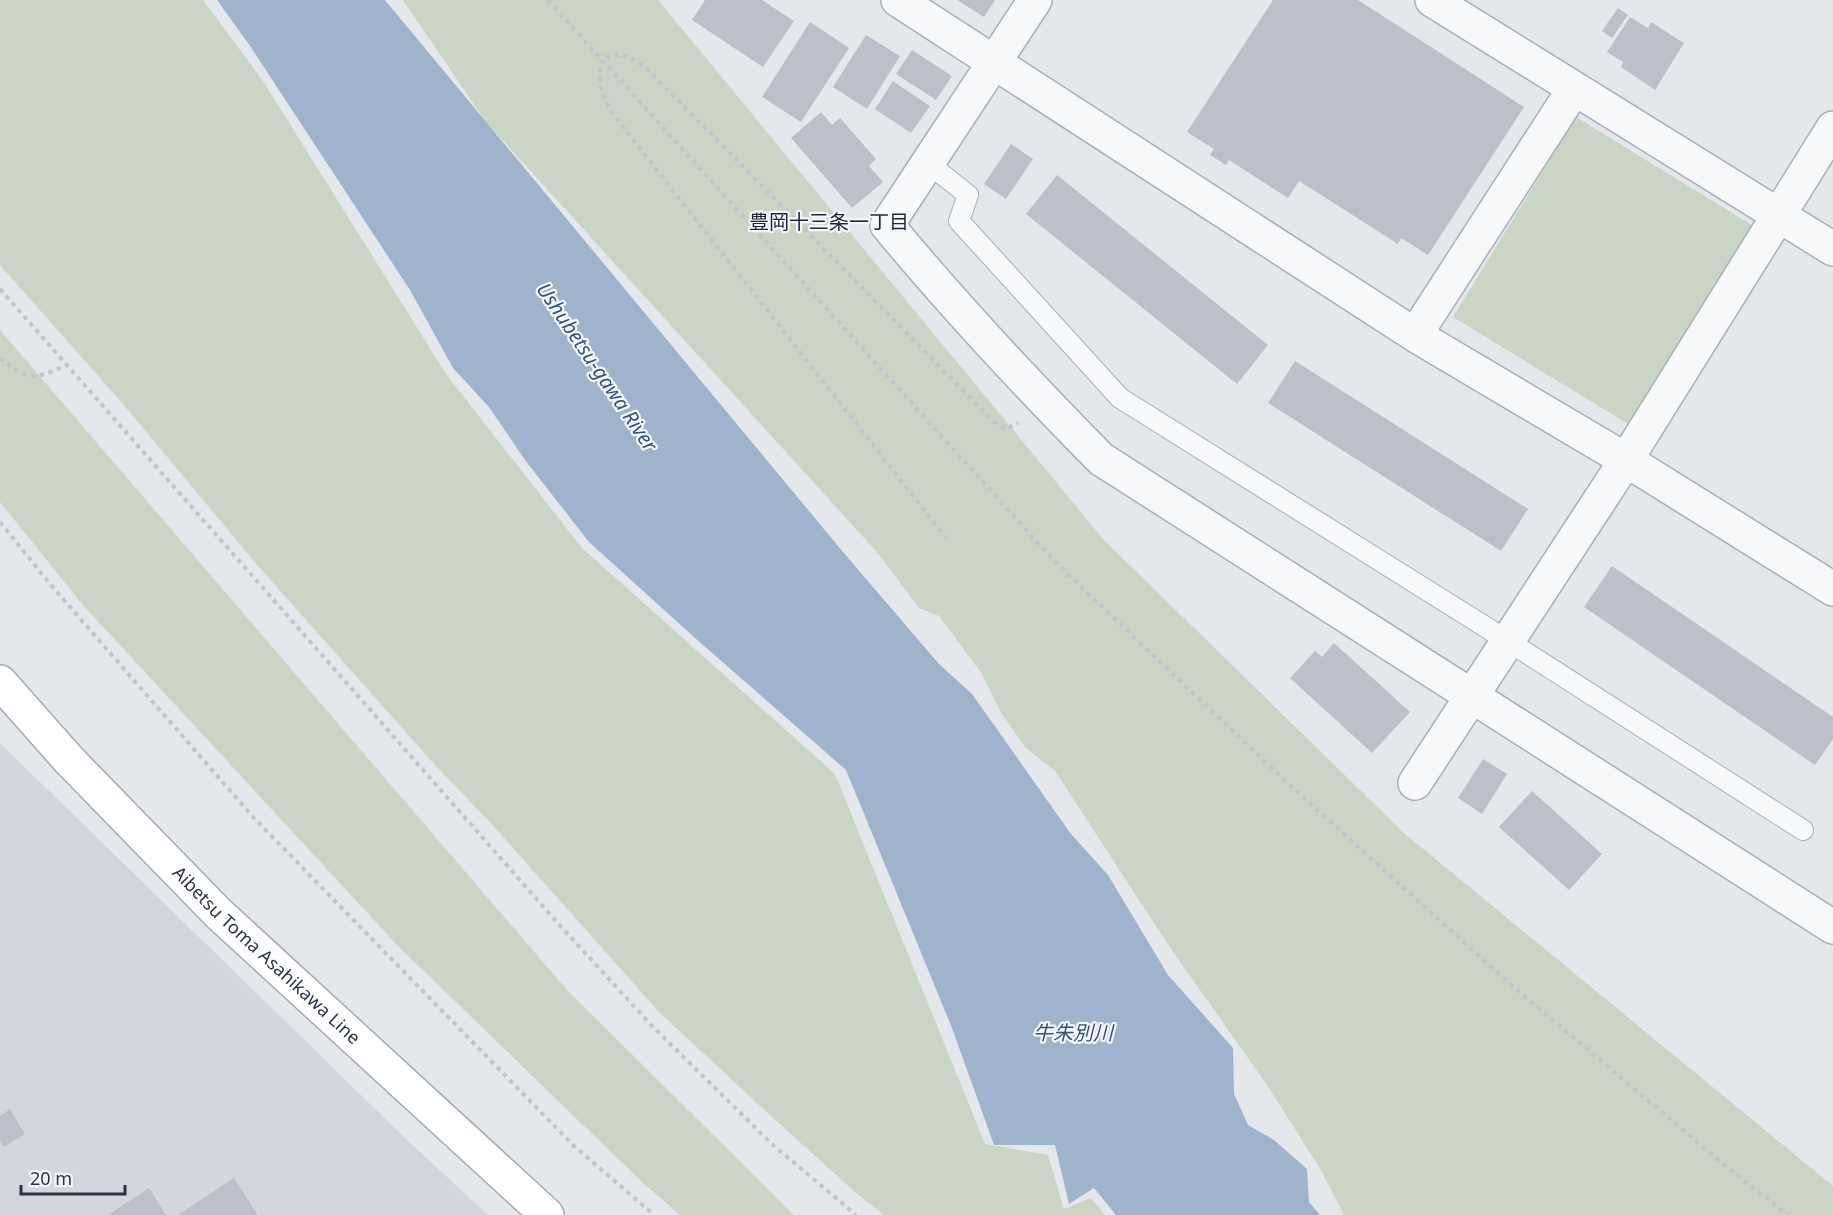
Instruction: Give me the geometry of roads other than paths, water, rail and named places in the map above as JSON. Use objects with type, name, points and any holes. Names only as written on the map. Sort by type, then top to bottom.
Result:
[{"type":"main road","name":"Aibetsu Toma Asahikawa Line","points":[[0,682],[69,760],[218,913],[547,1215]]},
{"type":"street","points":[[898,0],[1415,336],[1626,460],[1833,589]]},
{"type":"street","points":[[1035,0],[887,225],[916,259],[1044,401],[1101,459],[1833,927]]},
{"type":"street","points":[[1432,0],[1833,249]]},
{"type":"street","points":[[1415,336],[1574,89]]},
{"type":"street","points":[[1415,783],[1626,460],[1833,128]]},
{"type":"lane","points":[[928,163],[968,195],[959,221],[1120,398],[1508,641],[1803,831]]},
{"type":"water","name":"牛朱別川","points":[[217,0],[385,0],[843,552],[939,664],[972,694],[1071,834],[1108,875],[1168,975],[1233,1048],[1234,1094],[1248,1125],[1274,1140],[1307,1169],[1309,1202],[1320,1215],[1116,1215],[1094,1188],[1069,1204],[1055,1145],[994,1145],[952,1028],[846,770],[589,542],[525,460],[489,407],[453,368],[410,290],[250,46]]},
{"type":"district","name":"豊岡十三条一丁目","points":[[829,222]]},
{"type":"water label","name":"Ushubetsu-gawa River","points":[[597,367]]}]
